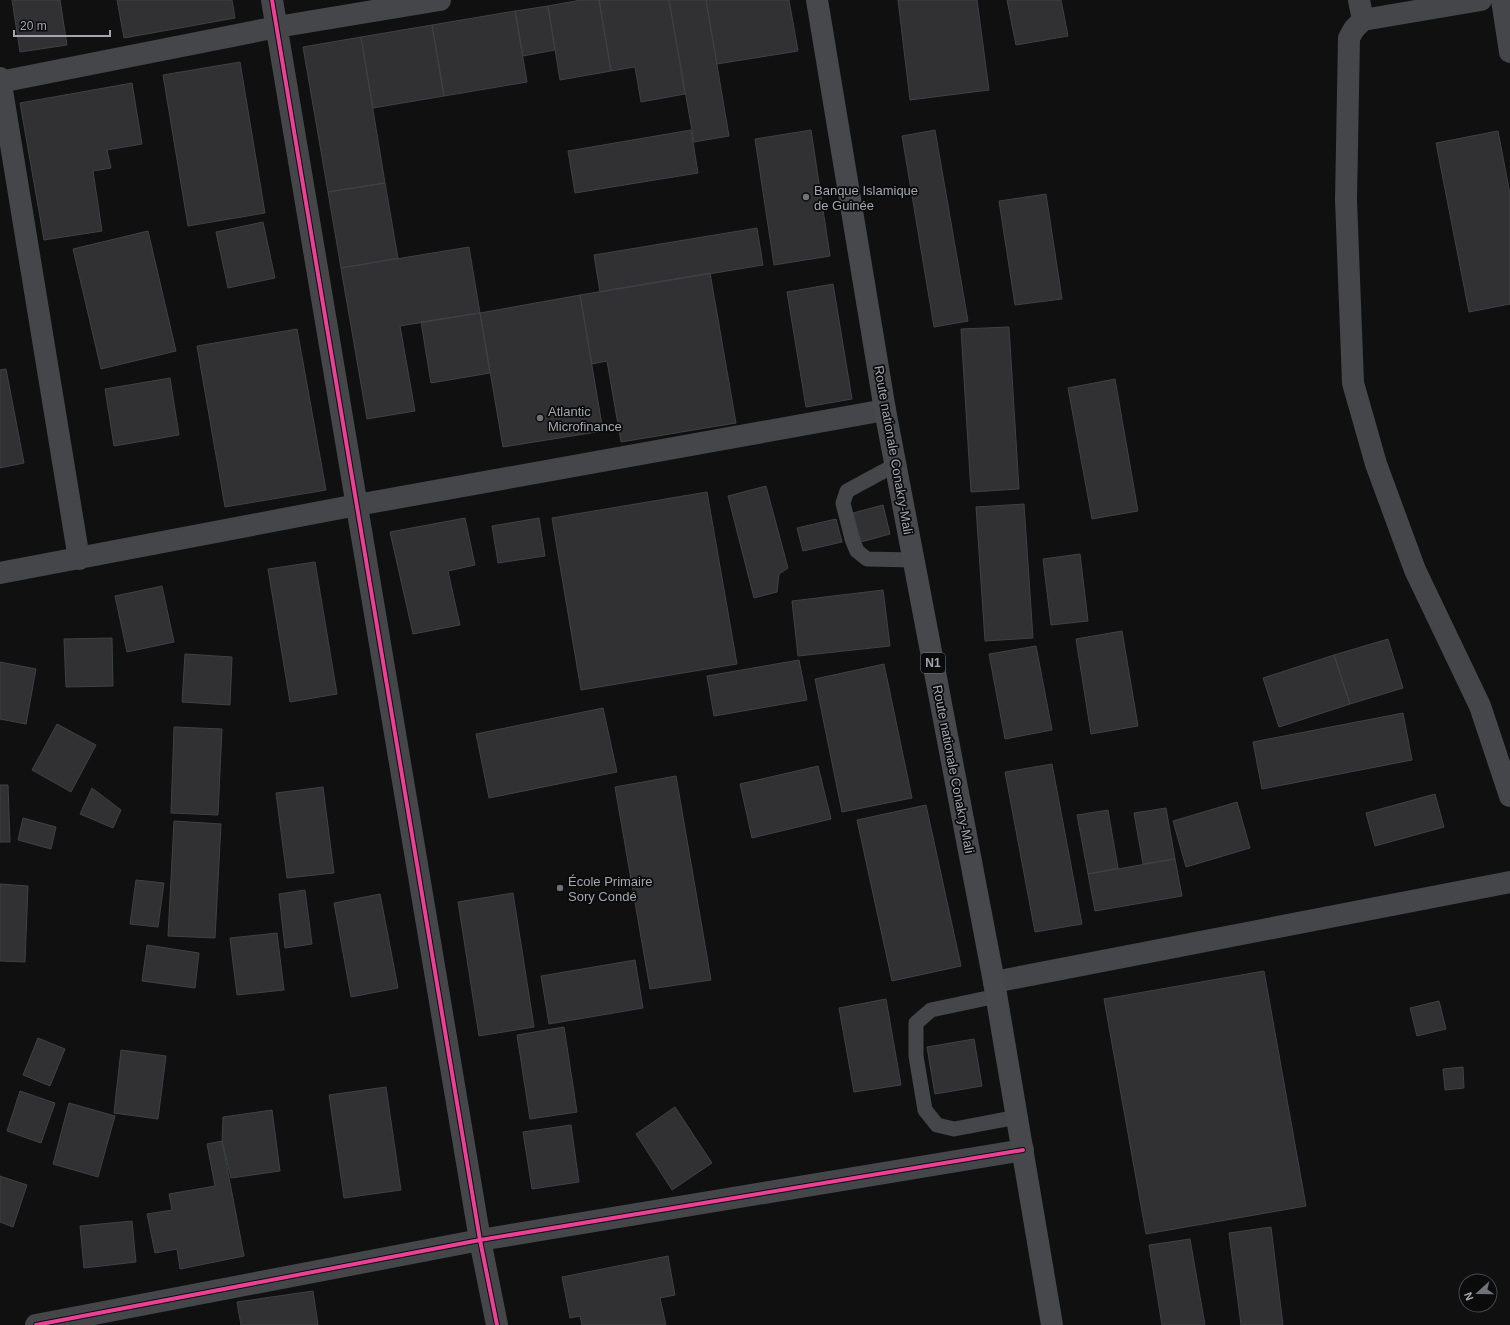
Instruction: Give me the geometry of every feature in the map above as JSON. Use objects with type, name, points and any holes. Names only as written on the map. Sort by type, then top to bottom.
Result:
[{"type":"highway","name":"Route nationale Conakry-Mali","points":[[817,0],[885,410],[996,989],[1052,1325]]},
{"type":"street","points":[[272,0],[480,1240],[497,1325]]},
{"type":"street","points":[[79,559],[0,81],[277,27],[440,0]]},
{"type":"street","points":[[1481,0],[1361,10],[1349,38],[1346,200],[1353,383],[1376,464],[1415,570],[1480,706],[1510,796]]},
{"type":"street","points":[[1502,0],[1510,52]]},
{"type":"street","points":[[0,573],[356,505],[885,410]]},
{"type":"street","points":[[996,989],[1510,882]]},
{"type":"street","points":[[36,1325],[480,1240],[1023,1150]]},
{"type":"lane","points":[[896,465],[847,491],[843,503],[852,539],[857,551],[867,559],[914,560]]},
{"type":"lane","points":[[996,989],[931,1010],[916,1023],[916,1056],[925,1110],[938,1125],[954,1129],[1017,1117]]},
{"type":"building","points":[[12,0],[60,0],[67,45],[20,52]]},
{"type":"building","points":[[117,0],[232,0],[235,18],[124,38]]},
{"type":"building","points":[[581,0],[599,0],[611,71],[560,80],[548,6]]},
{"type":"building","points":[[599,0],[669,0],[685,94],[641,102],[635,67],[611,71]]},
{"type":"building","points":[[669,0],[706,0],[729,136],[694,142]]},
{"type":"building","points":[[706,0],[789,0],[798,51],[717,64]]},
{"type":"building","points":[[898,0],[977,0],[989,90],[910,100]]},
{"type":"building","points":[[1007,0],[1061,0],[1068,36],[1016,45]]},
{"type":"building","points":[[548,6],[555,50],[523,56],[515,11]]},
{"type":"building","points":[[515,11],[527,82],[444,96],[432,25]]},
{"type":"building","points":[[432,25],[444,96],[373,108],[361,37]]},
{"type":"building","points":[[361,37],[385,183],[328,192],[303,47]]},
{"type":"building","points":[[240,62],[265,213],[188,226],[163,75]]},
{"type":"building","points":[[132,83],[142,144],[107,150],[111,168],[93,171],[102,231],[44,240],[20,103]]},
{"type":"building","points":[[691,130],[698,173],[575,193],[568,151]]},
{"type":"building","points":[[811,130],[830,256],[774,265],[755,139]]},
{"type":"building","points":[[935,130],[968,321],[934,327],[902,136]]},
{"type":"building","points":[[1498,131],[1510,194],[1510,304],[1469,312],[1436,143]]},
{"type":"building","points":[[385,183],[398,258],[341,268],[328,192]]},
{"type":"building","points":[[1046,194],[1062,299],[1015,305],[999,201]]},
{"type":"building","points":[[263,222],[275,278],[228,288],[216,232]]},
{"type":"building","points":[[757,228],[763,265],[600,292],[594,255]]},
{"type":"building","points":[[148,231],[176,351],[101,369],[73,249]]},
{"type":"building","points":[[469,247],[480,313],[400,326],[415,411],[367,419],[341,268]]},
{"type":"building","points":[[710,273],[736,423],[621,442],[607,361],[592,364],[580,295]]},
{"type":"building","points":[[833,284],[852,399],[806,407],[787,292]]},
{"type":"building","points":[[580,295],[603,431],[503,447],[480,313]]},
{"type":"building","points":[[480,313],[490,373],[431,383],[421,322]]},
{"type":"building","points":[[1009,327],[1019,489],[971,492],[961,329]]},
{"type":"building","points":[[297,329],[326,490],[225,507],[197,346]]},
{"type":"building","points":[[6,369],[24,463],[0,468],[0,370]]},
{"type":"building","points":[[170,378],[179,435],[114,446],[105,389]]},
{"type":"building","points":[[1115,379],[1138,511],[1092,519],[1068,388]]},
{"type":"building","points":[[766,486],[788,568],[779,574],[777,592],[754,598],[728,496]]},
{"type":"building","points":[[707,492],[737,664],[581,690],[552,518]]},
{"type":"building","points":[[1024,504],[1033,638],[985,641],[976,507]]},
{"type":"building","points":[[883,505],[890,534],[861,542],[853,513]]},
{"type":"building","points":[[465,518],[475,565],[448,571],[460,625],[413,634],[390,532]]},
{"type":"building","points":[[539,518],[545,556],[498,563],[492,526]]},
{"type":"building","points":[[836,519],[842,542],[803,551],[797,528]]},
{"type":"building","points":[[1080,554],[1088,621],[1051,625],[1043,559]]},
{"type":"building","points":[[315,562],[337,694],[290,702],[268,569]]},
{"type":"building","points":[[162,586],[174,642],[127,652],[115,596]]},
{"type":"building","points":[[883,590],[890,646],[798,656],[792,601]]},
{"type":"building","points":[[1122,631],[1138,726],[1091,734],[1076,639]]},
{"type":"building","points":[[112,638],[113,686],[66,687],[64,639]]},
{"type":"building","points":[[1388,639],[1403,688],[1350,704],[1334,655]]},
{"type":"building","points":[[1036,646],[1052,730],[1005,739],[989,654]]},
{"type":"building","points":[[185,654],[232,657],[230,705],[182,702]]},
{"type":"building","points":[[1334,655],[1350,704],[1279,727],[1263,678]]},
{"type":"building","points":[[799,660],[807,700],[714,716],[707,676]]},
{"type":"building","points":[[0,662],[36,669],[26,724],[0,719]]},
{"type":"building","points":[[884,664],[912,798],[842,812],[815,679]]},
{"type":"building","points":[[603,708],[617,772],[489,798],[476,734]]},
{"type":"building","points":[[1403,713],[1412,760],[1262,789],[1253,742]]},
{"type":"building","points":[[57,724],[96,745],[71,792],[32,770]]},
{"type":"building","points":[[174,727],[222,729],[218,815],[171,813]]},
{"type":"building","points":[[1052,764],[1082,924],[1035,932],[1005,772]]},
{"type":"building","points":[[818,766],[831,819],[752,838],[740,784]]},
{"type":"building","points":[[676,776],[711,980],[650,989],[615,787]]},
{"type":"building","points":[[0,785],[8,785],[10,842],[0,842]]},
{"type":"building","points":[[323,787],[334,873],[287,878],[276,793]]},
{"type":"building","points":[[92,788],[121,810],[113,828],[80,814]]},
{"type":"building","points":[[1435,794],[1444,827],[1375,846],[1366,813]]},
{"type":"building","points":[[1237,802],[1250,848],[1186,867],[1173,821]]},
{"type":"building","points":[[926,805],[961,966],[892,981],[857,820]]},
{"type":"building","points":[[1166,808],[1175,859],[1143,864],[1134,813]]},
{"type":"building","points":[[1108,810],[1118,868],[1088,874],[1077,815]]},
{"type":"building","points":[[23,818],[56,827],[51,849],[18,840]]},
{"type":"building","points":[[174,821],[221,824],[215,938],[168,936]]},
{"type":"building","points":[[1175,859],[1182,896],[1095,911],[1088,874]]},
{"type":"building","points":[[136,880],[164,883],[158,927],[130,924]]},
{"type":"building","points":[[0,884],[28,886],[25,962],[0,961]]},
{"type":"building","points":[[305,890],[312,944],[285,948],[279,894]]},
{"type":"building","points":[[513,893],[534,1027],[479,1036],[458,902]]},
{"type":"building","points":[[380,894],[398,988],[351,997],[334,903]]},
{"type":"building","points":[[277,933],[284,990],[237,995],[230,938]]},
{"type":"building","points":[[147,945],[199,953],[195,988],[142,981]]},
{"type":"building","points":[[635,960],[643,1008],[549,1024],[541,976]]},
{"type":"building","points":[[1264,971],[1306,1206],[1146,1234],[1104,999]]},
{"type":"building","points":[[886,999],[901,1085],[854,1092],[839,1008]]},
{"type":"building","points":[[1439,1001],[1446,1029],[1417,1036],[1410,1008]]},
{"type":"building","points":[[564,1027],[577,1112],[530,1119],[517,1035]]},
{"type":"building","points":[[38,1038],[65,1049],[50,1086],[23,1075]]},
{"type":"building","points":[[974,1039],[982,1086],[935,1094],[927,1047]]},
{"type":"building","points":[[121,1050],[166,1056],[158,1119],[114,1113]]},
{"type":"building","points":[[1463,1067],[1464,1088],[1445,1090],[1443,1069]]},
{"type":"building","points":[[386,1087],[401,1190],[344,1198],[329,1095]]},
{"type":"building","points":[[20,1091],[55,1103],[41,1143],[7,1131]]},
{"type":"building","points":[[69,1103],[115,1116],[98,1177],[53,1164]]},
{"type":"building","points":[[675,1107],[712,1163],[672,1190],[636,1134]]},
{"type":"building","points":[[272,1110],[280,1171],[231,1178],[222,1141],[223,1117]]},
{"type":"building","points":[[571,1125],[579,1182],[532,1189],[523,1132]]},
{"type":"building","points":[[222,1141],[244,1256],[180,1269],[177,1249],[155,1253],[147,1214],[172,1210],[169,1194],[215,1186],[207,1144]]},
{"type":"building","points":[[0,1176],[27,1185],[13,1227],[0,1222]]},
{"type":"building","points":[[132,1221],[136,1262],[84,1268],[80,1226]]},
{"type":"building","points":[[1271,1227],[1283,1325],[1241,1325],[1229,1233]]},
{"type":"building","points":[[1190,1239],[1205,1325],[1162,1325],[1149,1245]]},
{"type":"building","points":[[668,1256],[675,1295],[660,1298],[666,1325],[582,1325],[580,1316],[570,1318],[562,1277]]},
{"type":"building","points":[[313,1291],[318,1325],[241,1325],[237,1302]]},
{"type":"cycle path","points":[[272,0],[480,1240],[497,1325]]},
{"type":"cycle path","points":[[36,1325],[480,1240],[1023,1150]]},
{"type":"place","name":"Banque Islamique de Guinée","points":[[806,197]]},
{"type":"place","name":"Atlantic Microfinance","points":[[540,418]]},
{"type":"place","name":"École Primaire Sory Condé","points":[[560,888]]}]
